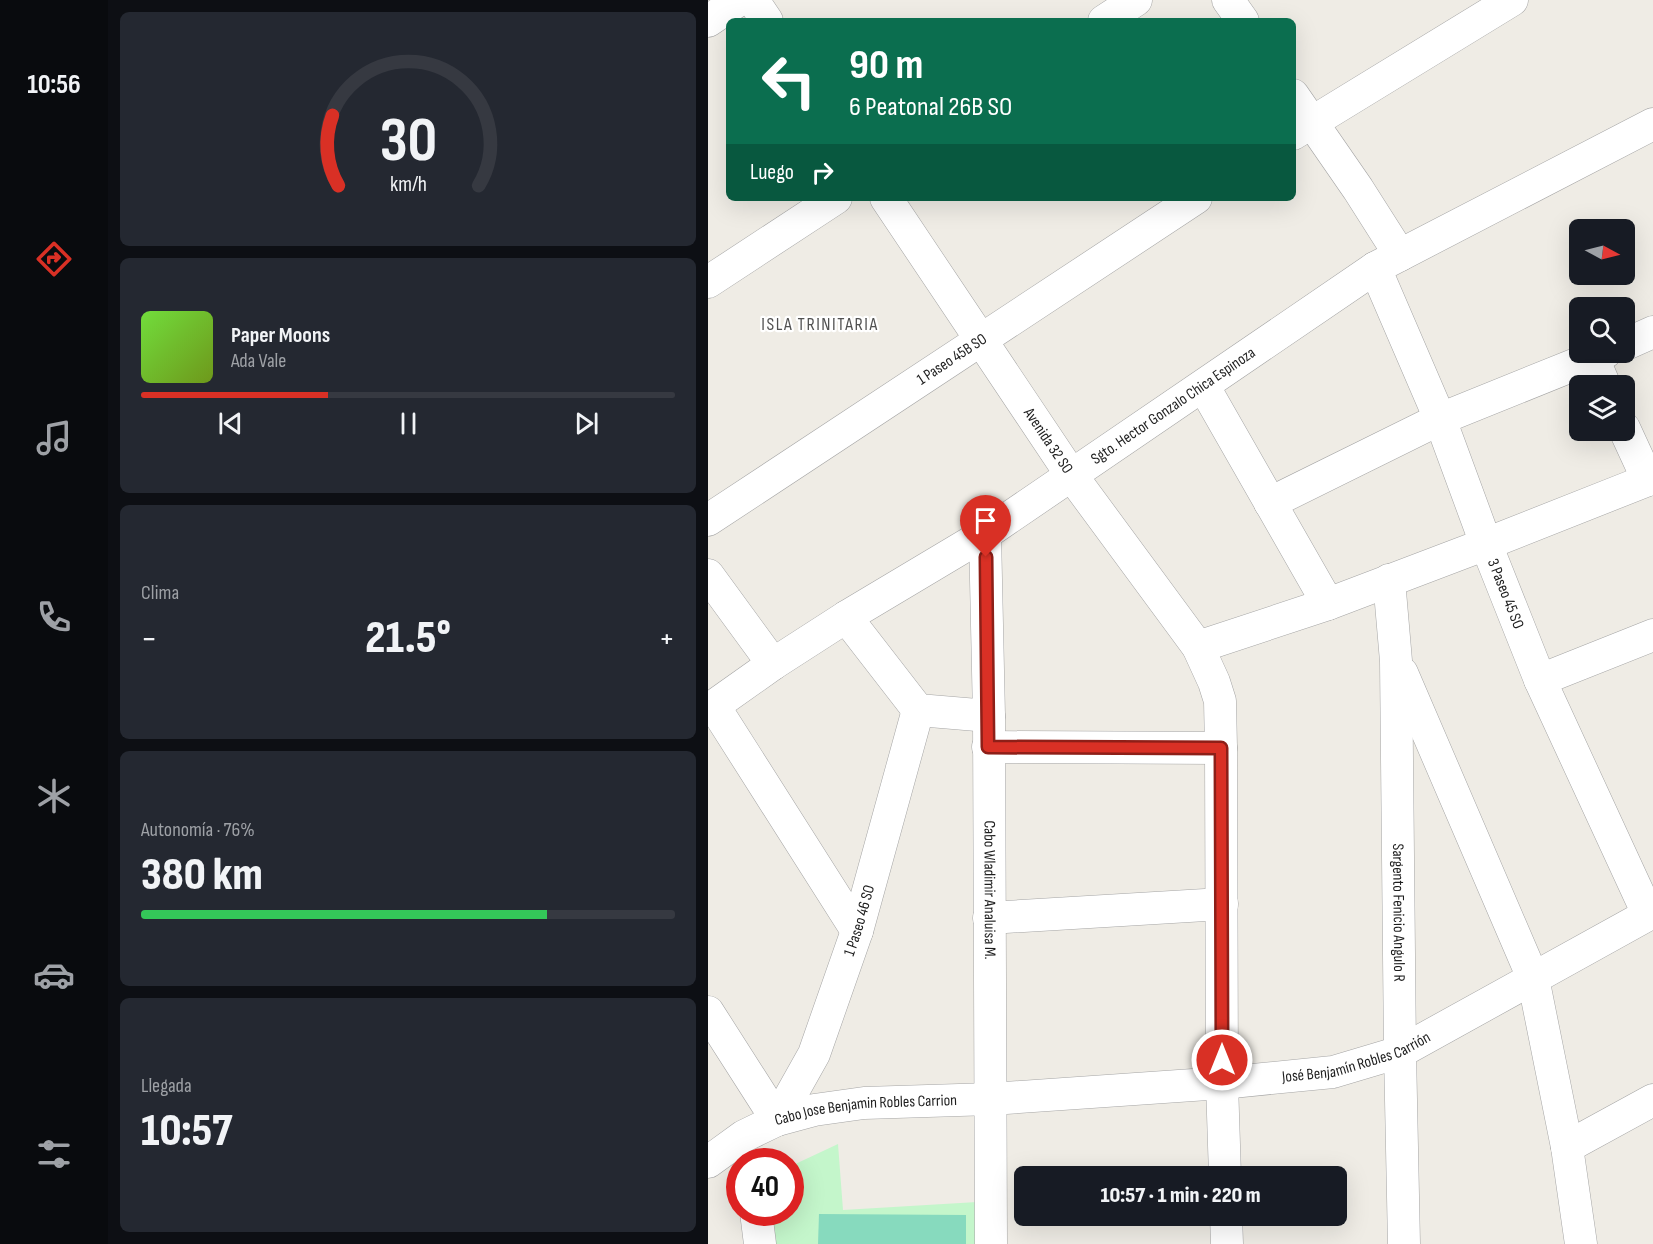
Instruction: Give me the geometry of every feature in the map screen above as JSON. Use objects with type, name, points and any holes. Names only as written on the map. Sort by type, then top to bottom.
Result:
[{"type":"street","points":[[708,21],[739,0]]},
{"type":"street","points":[[753,0],[765,18]]},
{"type":"street","points":[[1109,18],[1136,0]]},
{"type":"street","points":[[1228,0],[1241,18]]},
{"type":"street","points":[[1302,128],[1512,0]]},
{"type":"street","name":"3 Paseo 45 SO","points":[[1296,106],[1302,128],[1358,189],[1388,262],[1440,419],[1486,544],[1540,680],[1651,913]]},
{"type":"street","name":"Sgto. Hector Gonzalo Chica Espinoza","points":[[711,708],[773,664],[846,617],[985,534],[1388,262],[1653,124]]},
{"type":"street","points":[[708,282],[831,201]]},
{"type":"street","name":"Avenida 32 SO","points":[[888,201],[1072,476],[1198,647],[1214,682],[1220,701],[1222,1083],[1225,1166]]},
{"type":"street","name":"1 Paseo 45B SO","points":[[708,520],[1191,201]]},
{"type":"street","points":[[1635,340],[1653,332]]},
{"type":"street","points":[[1270,503],[1440,419],[1601,365]]},
{"type":"street","points":[[1204,387],[1328,604]]},
{"type":"street","points":[[1198,647],[1328,604],[1650,479],[1631,441]]},
{"type":"street","name":"Cabo Wladimir Analuisa M.","points":[[985,534],[992,1244]]},
{"type":"street","points":[[708,575],[773,664]]},
{"type":"street","name":"Sargento Fenicio Angulo R","points":[[1389,580],[1396,661],[1404,1244]]},
{"type":"street","points":[[846,617],[918,711],[988,716]]},
{"type":"street","points":[[1540,680],[1653,635]]},
{"type":"street","points":[[1396,661],[1533,978],[1567,1147],[1581,1244]]},
{"type":"street","points":[[711,708],[857,931]]},
{"type":"street","name":"1 Paseo 46 SO","points":[[777,1120],[814,1054],[857,931],[918,711]]},
{"type":"street","points":[[988,747],[1221,748]]},
{"type":"street","points":[[989,918],[1222,904]]},
{"type":"street","name":"José Benjamín Robles Carrión","points":[[991,1099],[1222,1083],[1333,1072],[1400,1053],[1651,913]]},
{"type":"street","points":[[708,1012],[777,1120]]},
{"type":"street","name":"Cabo Jose Benjamin Robles Carrion","points":[[746,1148],[777,1120],[814,1110],[864,1103],[991,1099]]},
{"type":"street","points":[[1567,1147],[1653,1100]]},
{"type":"street","points":[[708,1162],[726,1155]]},
{"type":"street","points":[[758,1226],[760,1244]]},
{"type":"street","points":[[1226,1226],[1227,1244]]},
{"type":"green space","points":[[838,1144],[843,1210],[977,1202],[977,1244],[773,1244],[771,1226],[804,1226],[804,1160]]},
{"type":"green space","points":[[819,1214],[966,1215],[966,1244],[818,1244]]},
{"type":"district","name":"ISLA TRINITARIA","points":[[820,324]]},
{"type":"route","points":[[986,557],[988,747],[1221,748],[1222,1060]]}]
